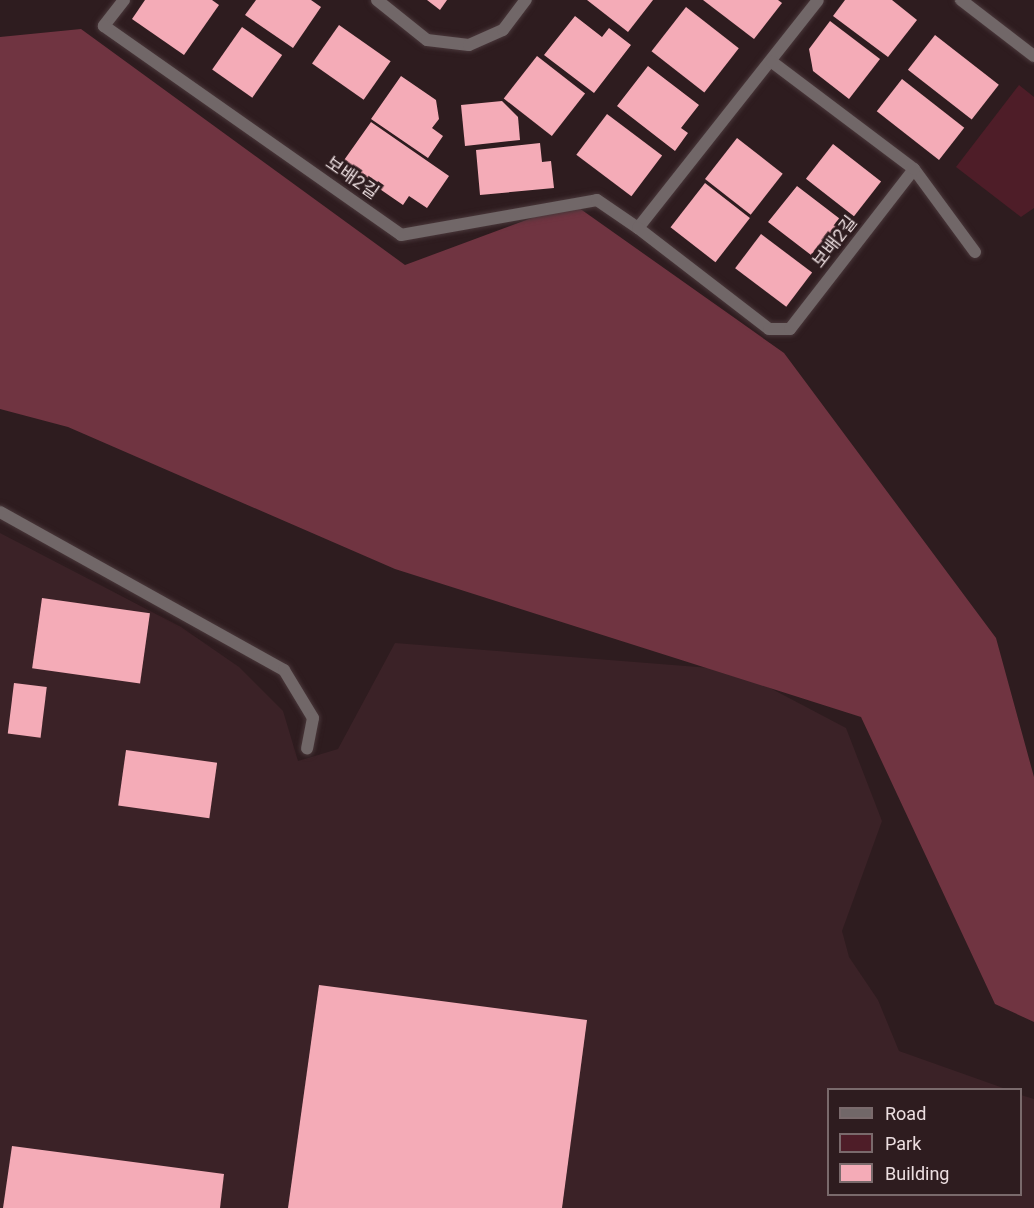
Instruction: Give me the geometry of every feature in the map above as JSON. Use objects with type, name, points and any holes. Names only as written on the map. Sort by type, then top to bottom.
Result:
[{"type":"street","name":"보배2길","points":[[124,0],[104,26],[401,235],[597,200],[780,332],[790,329],[914,169]]},
{"type":"street","points":[[377,0],[427,40],[468,45],[503,30],[526,0]]},
{"type":"street","points":[[638,228],[772,62],[818,0]]},
{"type":"street","points":[[961,0],[1034,56]]},
{"type":"street","points":[[772,62],[914,169],[975,252]]},
{"type":"street","points":[[0,512],[284,670],[313,718],[307,748]]},
{"type":"shaded area","points":[[81,29],[405,265],[572,203],[784,353],[996,638],[1034,777],[1034,1022],[995,1004],[861,717],[395,569],[68,427],[0,409],[0,37]]},
{"type":"shaded area","points":[[0,533],[181,627],[239,667],[283,711],[298,761],[338,749],[395,643],[736,670],[846,728],[882,821],[842,931],[849,957],[878,1000],[899,1051],[1003,1088],[827,1088],[827,1196],[1022,1196],[1022,1095],[1034,1099],[1034,1208],[0,1208]]},
{"type":"green space","points":[[1019,85],[1034,97],[1034,208],[1021,217],[956,167]]},
{"type":"building","points":[[145,0],[212,0],[219,5],[184,55],[132,19]]},
{"type":"building","points":[[256,0],[311,0],[321,7],[293,48],[245,15]]},
{"type":"building","points":[[427,0],[447,0],[440,10]]},
{"type":"building","points":[[587,0],[653,0],[628,32]]},
{"type":"building","points":[[703,0],[778,0],[782,3],[754,39]]},
{"type":"building","points":[[845,0],[892,0],[917,20],[888,57],[833,16]]},
{"type":"building","points":[[686,7],[739,48],[704,92],[652,51]]},
{"type":"building","points":[[575,16],[602,37],[609,28],[631,45],[594,93],[544,55]]},
{"type":"building","points":[[830,21],[880,59],[849,99],[813,71],[809,49]]},
{"type":"building","points":[[339,25],[391,61],[364,100],[312,64]]},
{"type":"building","points":[[242,27],[282,55],[252,98],[212,70]]},
{"type":"building","points":[[935,35],[999,85],[972,120],[908,70]]},
{"type":"building","points":[[537,56],[585,94],[552,136],[504,99]]},
{"type":"building","points":[[648,66],[699,105],[681,128],[688,133],[675,151],[617,106]]},
{"type":"building","points":[[401,76],[436,100],[439,119],[432,128],[443,136],[428,158],[371,119]]},
{"type":"building","points":[[902,79],[964,128],[939,160],[877,111]]},
{"type":"building","points":[[502,101],[518,117],[520,140],[465,146],[461,105]]},
{"type":"building","points":[[607,114],[662,156],[631,196],[576,155]]},
{"type":"building","points":[[371,122],[449,176],[427,208],[409,196],[403,205],[342,163]]},
{"type":"building","points":[[737,138],[783,174],[751,215],[705,179]]},
{"type":"building","points":[[540,143],[542,162],[551,161],[554,188],[480,195],[476,150]]},
{"type":"building","points":[[833,144],[881,182],[854,216],[806,179]]},
{"type":"building","points":[[705,183],[750,218],[715,262],[671,227]]},
{"type":"building","points":[[797,186],[844,222],[825,248],[820,244],[811,255],[768,222]]},
{"type":"building","points":[[761,234],[812,273],[786,307],[735,268]]},
{"type":"building","points":[[42,598],[150,613],[140,683],[32,668]]},
{"type":"building","points":[[14,683],[47,687],[41,738],[8,734]]},
{"type":"building","points":[[126,750],[217,763],[209,818],[118,805]]},
{"type":"building","points":[[319,985],[587,1020],[562,1208],[288,1208]]},
{"type":"building","points":[[12,1146],[224,1174],[220,1208],[3,1208]]}]
